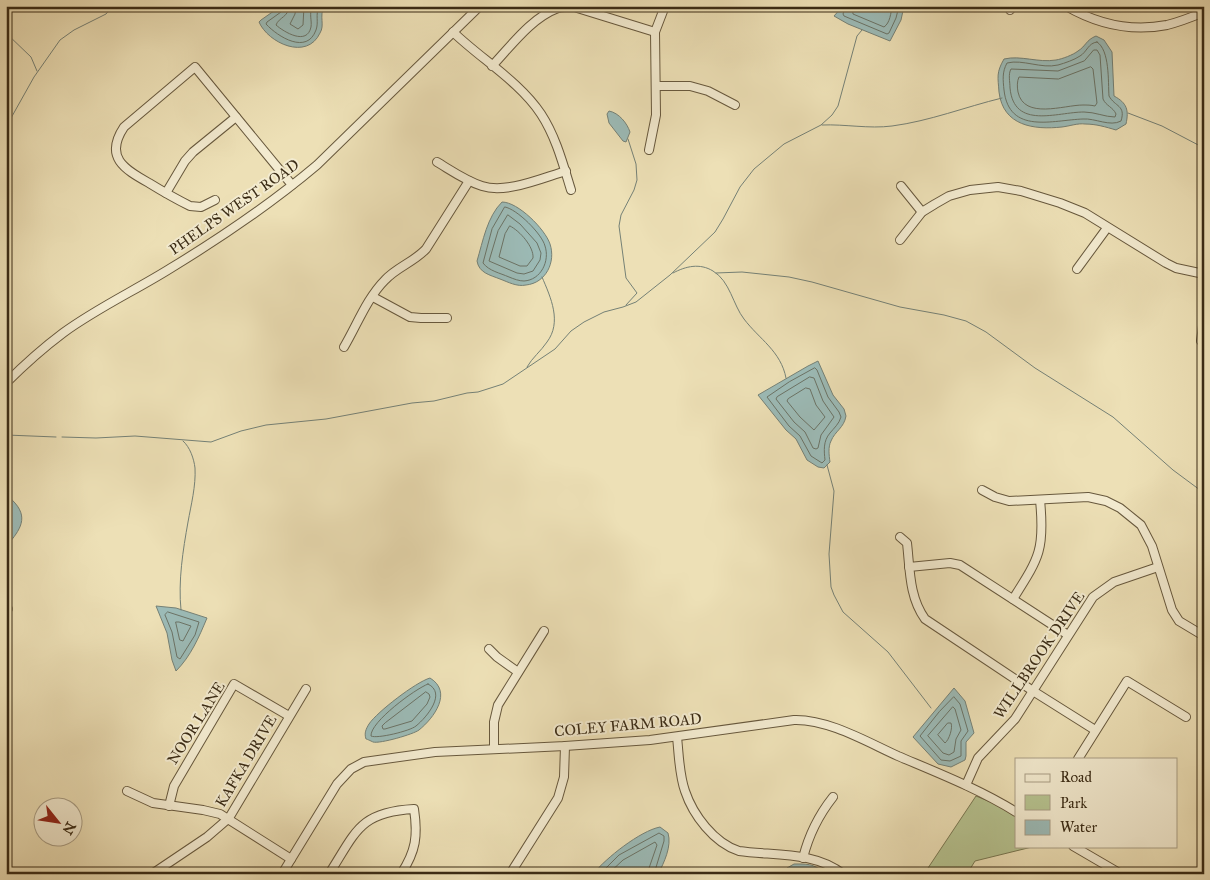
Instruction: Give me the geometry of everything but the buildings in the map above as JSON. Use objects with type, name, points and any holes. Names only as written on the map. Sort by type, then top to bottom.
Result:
[{"type":"street","name":"PHELPS WEST ROAD","points":[[6,383],[38,353],[65,332],[179,263],[292,186],[317,165],[480,6]]},
{"type":"street","points":[[649,150],[656,115],[655,32],[665,6]]},
{"type":"street","points":[[1066,6],[1085,17],[1106,24],[1133,27],[1168,25],[1204,12]]},
{"type":"street","points":[[492,66],[529,28],[550,12],[560,8],[574,7],[655,32]]},
{"type":"street","points":[[453,32],[524,93],[541,113],[554,137],[571,190]]},
{"type":"street","points":[[215,200],[201,208],[190,206],[127,170],[118,162],[115,148],[117,138],[124,127],[195,68],[292,186]]},
{"type":"street","points":[[656,86],[690,86],[708,91],[734,105]]},
{"type":"street","points":[[166,193],[185,161],[193,152],[236,117]]},
{"type":"street","points":[[437,162],[469,181],[484,187],[504,188],[566,171]]},
{"type":"street","points":[[344,348],[385,280],[394,272],[418,258],[426,249],[469,181]]},
{"type":"street","points":[[901,186],[922,212]]},
{"type":"street","points":[[900,240],[922,212],[950,196],[970,190],[998,187],[1021,191],[1085,213],[1166,264],[1204,274]]},
{"type":"street","points":[[1077,269],[1107,228]]},
{"type":"street","points":[[373,297],[410,316],[447,318]]},
{"type":"street","points":[[1201,341],[1204,318]]},
{"type":"street","points":[[982,490],[1008,501],[1088,497],[1106,501],[1120,508],[1141,525],[1152,546],[1172,610],[1179,620],[1204,636]]},
{"type":"street","points":[[1013,599],[1032,570],[1040,550],[1043,528],[1040,500]]},
{"type":"street","points":[[900,537],[907,543],[914,597],[918,609],[925,619],[1095,730]]},
{"type":"street","points":[[909,566],[950,563],[960,565],[1068,635]]},
{"type":"street","name":"WILLBROOK DRIVE","points":[[966,785],[978,758],[1010,725],[1093,597],[1114,582],[1158,567]]},
{"type":"street","points":[[494,749],[496,711],[544,631]]},
{"type":"street","points":[[489,649],[518,672]]},
{"type":"street","points":[[1079,758],[1127,681],[1186,717]]},
{"type":"street","name":"NOOR LANE","points":[[169,806],[174,786],[234,684],[289,716]]},
{"type":"street","name":"KAFKA DRIVE","points":[[152,874],[207,837],[228,818],[306,689]]},
{"type":"street","name":"COLEY FARM ROAD","points":[[282,874],[337,784],[355,766],[369,761],[410,754],[565,746],[677,737],[784,721],[810,720],[834,728],[966,785],[1015,811]]},
{"type":"street","points":[[677,737],[681,774],[686,792],[695,810],[717,839],[727,846],[739,850],[804,858],[824,863],[843,874]]},
{"type":"street","points":[[510,874],[558,798],[564,777],[565,746]]},
{"type":"street","points":[[127,791],[153,803],[203,810],[228,818],[291,859]]},
{"type":"street","points":[[804,858],[812,829],[833,797]]},
{"type":"street","points":[[329,874],[353,836],[364,824],[374,817],[385,813],[414,809],[416,830],[414,849],[409,862],[401,874]]},
{"type":"street","points":[[1076,848],[1121,874]]},
{"type":"green space","points":[[976,796],[1015,815],[1015,848],[1028,848],[975,861],[967,874],[931,874],[926,871]]},
{"type":"water","points":[[281,6],[324,6],[321,30],[314,41],[306,46],[297,47],[288,46],[270,37],[259,22]]},
{"type":"water","points":[[843,6],[904,6],[901,20],[890,41],[848,24],[834,16]]},
{"type":"water","points":[[1096,36],[1104,40],[1112,52],[1114,96],[1122,101],[1126,107],[1126,124],[1116,130],[1097,125],[1082,124],[1041,128],[1013,119],[1002,103],[999,92],[999,72],[1004,59],[1017,58],[1049,61],[1067,57],[1081,49],[1090,39]]},
{"type":"water","points":[[609,111],[619,116],[627,125],[630,132],[626,142],[623,141],[609,123],[607,114]]},
{"type":"water","points":[[502,202],[516,206],[530,217],[543,231],[550,244],[552,258],[548,270],[544,276],[533,283],[513,284],[486,273],[478,265],[477,261],[486,230]]},
{"type":"water","points":[[818,361],[833,395],[844,409],[846,416],[843,424],[831,441],[829,448],[830,462],[824,468],[818,467],[807,460],[796,439],[786,430],[758,395]]},
{"type":"water","points":[[6,495],[19,509],[22,521],[18,531],[6,547]]},
{"type":"water","points":[[156,606],[176,608],[207,618],[190,653],[176,671],[167,633]]},
{"type":"water","points":[[430,678],[437,684],[441,697],[435,712],[425,725],[416,732],[389,740],[373,742],[366,739],[365,733],[369,724],[380,712],[407,691]]},
{"type":"water","points":[[954,688],[965,701],[974,733],[966,742],[965,760],[951,767],[938,764],[913,737]]},
{"type":"water","points":[[660,827],[668,833],[669,843],[665,860],[658,874],[593,874],[606,860],[633,839]]},
{"type":"water","points":[[794,864],[813,866],[823,873],[788,874],[787,868]]},
{"type":"waterway","points":[[6,127],[34,77],[60,40],[74,30],[106,14],[113,6]]},
{"type":"waterway","points":[[62,437],[135,436],[211,442],[241,431],[266,425],[326,419],[412,403],[434,401],[478,392],[503,384],[555,349],[571,331],[584,322],[604,312],[636,302],[670,275],[715,232],[740,187],[754,169],[784,144],[821,125],[832,115],[838,106],[857,36],[862,30]]},
{"type":"waterway","points":[[6,33],[31,57],[37,71]]},
{"type":"waterway","points":[[822,125],[875,127],[906,124],[1002,98]]},
{"type":"waterway","points":[[1128,113],[1162,126],[1204,148]]},
{"type":"waterway","points":[[626,305],[637,293],[626,278],[619,226],[621,215],[637,180],[636,164],[628,139]]},
{"type":"waterway","points":[[673,273],[688,267],[698,266],[719,275],[744,319],[779,360],[786,378]]},
{"type":"waterway","points":[[716,273],[742,272],[789,277],[900,307],[966,321],[986,332],[1035,368],[1113,417],[1173,470],[1204,493]]},
{"type":"waterway","points":[[527,367],[547,342],[554,326],[554,310],[542,277]]},
{"type":"waterway","points":[[6,435],[56,437]]},
{"type":"waterway","points":[[6,438],[11,446],[6,473]]},
{"type":"waterway","points":[[181,610],[182,566],[195,475],[193,457],[188,446],[183,441]]},
{"type":"waterway","points":[[827,465],[834,491],[829,554],[831,587],[834,595],[843,612],[888,652],[931,708]]}]
